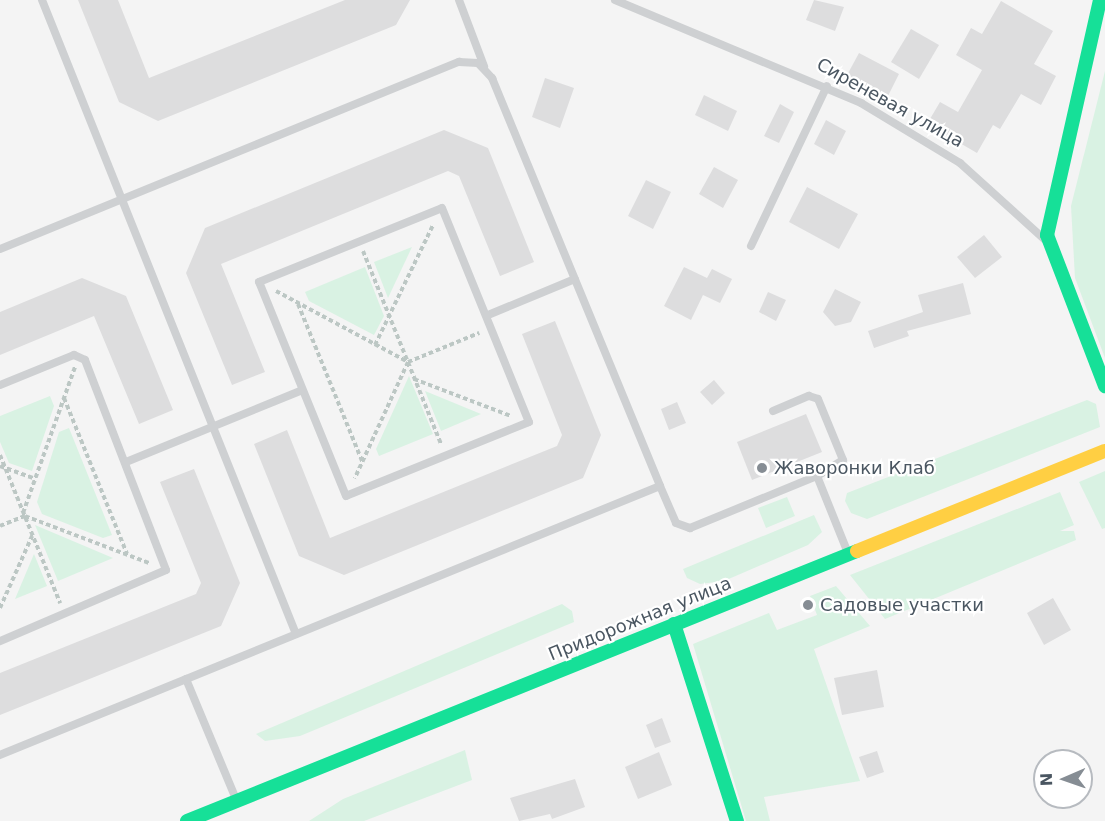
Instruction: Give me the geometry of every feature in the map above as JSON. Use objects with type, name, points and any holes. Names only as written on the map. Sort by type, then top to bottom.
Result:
[{"type":"main road","points":[[1048,241],[1047,224],[1100,0]]},
{"type":"main road","name":"Сиреневая улица","points":[[1048,241],[1105,386]]},
{"type":"main road","name":"Придорожная улица","points":[[187,821],[1105,451]]},
{"type":"main road","points":[[674,624],[737,821]]},
{"type":"lane","points":[[42,0],[296,634]]},
{"type":"lane","points":[[459,0],[676,523],[690,528],[817,476],[843,460],[818,399],[809,396],[773,411]]},
{"type":"lane","name":"Сиреневая улица","points":[[615,0],[827,86],[960,163],[1048,241]]},
{"type":"lane","points":[[0,249],[459,62],[485,67]]},
{"type":"lane","points":[[751,246],[827,86]]},
{"type":"lane","points":[[442,208],[488,315],[529,422],[447,459],[346,496],[300,391],[259,282],[358,239],[442,208]]},
{"type":"lane","points":[[488,315],[575,279]]},
{"type":"lane","points":[[0,385],[79,356],[126,462],[166,570],[0,641]]},
{"type":"lane","points":[[126,462],[300,391]]},
{"type":"lane","points":[[817,476],[848,555]]},
{"type":"lane","points":[[0,754],[660,486]]},
{"type":"lane","points":[[186,679],[237,801]]},
{"type":"path","points":[[375,345],[442,208]]},
{"type":"path","points":[[358,239],[447,459]]},
{"type":"path","points":[[259,282],[408,362]]},
{"type":"path","points":[[298,303],[362,462]]},
{"type":"path","points":[[346,496],[408,362],[493,328]]},
{"type":"path","points":[[0,526],[24,514],[79,356]]},
{"type":"path","points":[[414,379],[529,422]]},
{"type":"path","points":[[64,398],[128,555]]},
{"type":"path","points":[[0,455],[64,615]]},
{"type":"path","points":[[3,467],[35,479]]},
{"type":"path","points":[[24,514],[166,570]]},
{"type":"path","points":[[0,608],[32,535]]},
{"type":"green space","points":[[1105,71],[1105,358],[1075,278],[1071,206]]},
{"type":"green space","points":[[412,247],[388,298],[374,262]]},
{"type":"green space","points":[[365,267],[384,316],[374,335],[309,301],[305,292]]},
{"type":"green space","points":[[409,376],[433,434],[379,456],[376,449]]},
{"type":"green space","points":[[425,391],[481,414],[441,431]]},
{"type":"green space","points":[[50,396],[54,406],[32,471],[9,463],[0,442],[0,416]]},
{"type":"green space","points":[[1087,400],[1096,404],[1100,427],[867,519],[851,513],[845,501],[847,493]]},
{"type":"green space","points":[[69,428],[112,535],[103,538],[42,514],[37,502],[59,432]]},
{"type":"green space","points":[[1105,471],[1105,528],[1102,529],[1079,482]]},
{"type":"green space","points":[[1060,492],[1074,525],[1060,531],[1074,531],[1076,540],[885,619],[850,575]]},
{"type":"green space","points":[[787,497],[795,516],[766,528],[758,508]]},
{"type":"green space","points":[[814,515],[822,532],[808,545],[724,581],[700,584],[687,578],[683,569]]},
{"type":"green space","points":[[35,525],[113,558],[58,581]]},
{"type":"green space","points":[[34,554],[47,586],[15,599]]},
{"type":"green space","points":[[836,586],[870,626],[814,649],[860,781],[764,797],[770,821],[746,821],[693,644],[769,613],[777,630],[817,615],[810,596]]},
{"type":"green space","points":[[562,604],[572,611],[574,622],[300,736],[265,741],[256,734]]},
{"type":"green space","points":[[465,750],[472,780],[364,821],[309,821],[343,799]]},
{"type":"building","points":[[78,0],[118,0],[149,78],[345,0],[410,0],[396,25],[158,121],[119,102]]},
{"type":"building","points":[[814,0],[844,7],[835,31],[806,20]]},
{"type":"building","points":[[1001,1],[1053,31],[1034,64],[1056,76],[1041,105],[1021,94],[1000,129],[993,125],[977,153],[927,124],[940,102],[958,112],[982,70],[956,55],[971,28],[982,34]]},
{"type":"building","points":[[911,29],[939,45],[919,79],[891,62]]},
{"type":"building","points":[[859,53],[899,74],[887,98],[846,77]]},
{"type":"building","points":[[545,78],[574,88],[560,128],[532,117]]},
{"type":"building","points":[[704,95],[737,111],[728,131],[695,115]]},
{"type":"building","points":[[780,104],[794,112],[779,143],[764,136]]},
{"type":"building","points":[[826,120],[846,131],[834,155],[814,144]]},
{"type":"building","points":[[444,130],[488,148],[534,262],[500,276],[459,176],[448,171],[221,264],[265,372],[232,385],[186,273],[205,228]]},
{"type":"building","points":[[714,167],[738,180],[723,208],[699,194]]},
{"type":"building","points":[[646,180],[671,192],[653,229],[628,216]]},
{"type":"building","points":[[807,187],[858,214],[839,249],[789,222]]},
{"type":"building","points":[[984,235],[1002,257],[975,278],[957,257]]},
{"type":"building","points":[[684,267],[707,278],[712,269],[732,279],[720,303],[703,295],[691,320],[664,306]]},
{"type":"building","points":[[82,278],[126,296],[173,410],[139,424],[94,316],[0,355],[0,312]]},
{"type":"building","points":[[963,283],[971,314],[907,331],[909,336],[874,348],[868,331],[923,312],[918,295]]},
{"type":"building","points":[[835,289],[861,302],[851,322],[835,326],[823,312]]},
{"type":"building","points":[[768,292],[786,300],[776,321],[759,312]]},
{"type":"building","points":[[555,321],[601,435],[583,478],[344,575],[299,556],[254,444],[287,430],[330,538],[557,446],[562,435],[522,334]]},
{"type":"building","points":[[714,380],[725,393],[712,405],[700,392]]},
{"type":"building","points":[[677,402],[686,423],[669,430],[661,409]]},
{"type":"building","points":[[806,414],[822,452],[752,480],[737,442]]},
{"type":"building","points":[[194,469],[240,583],[221,626],[0,715],[0,673],[196,594],[201,583],[160,482]]},
{"type":"building","points":[[1053,598],[1071,630],[1044,645],[1027,613]]},
{"type":"building","points":[[877,670],[884,707],[842,715],[834,678]]},
{"type":"building","points":[[662,718],[671,742],[655,748],[646,725]]},
{"type":"building","points":[[877,751],[884,772],[867,778],[859,757]]},
{"type":"building","points":[[659,752],[672,785],[638,799],[625,767]]},
{"type":"building","points":[[575,779],[585,807],[552,819],[550,814],[519,821],[510,798]]},
{"type":"traffic: fast","points":[[1100,0],[1047,235],[1105,386]]},
{"type":"traffic: fast","points":[[187,821],[857,551]]},
{"type":"traffic: fast","points":[[674,624],[737,821]]},
{"type":"traffic: slow","points":[[857,551],[1105,451]]},
{"type":"place","name":"Жаворонки Клаб","points":[[762,468]]},
{"type":"place","name":"Садовые участки","points":[[808,605]]}]
